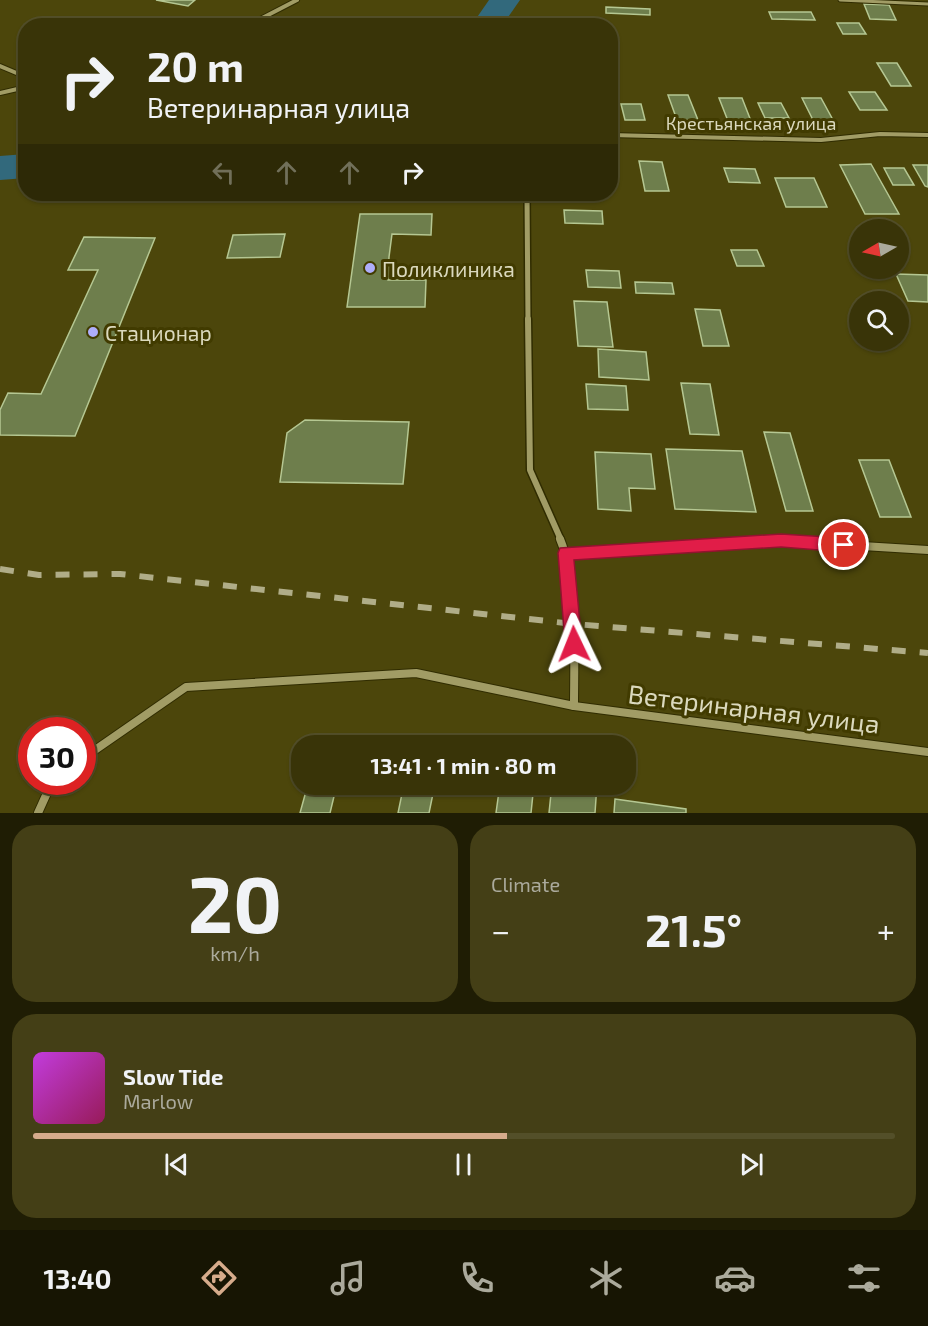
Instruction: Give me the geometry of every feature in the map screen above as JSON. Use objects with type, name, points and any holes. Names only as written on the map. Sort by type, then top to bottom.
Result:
[{"type":"street","points":[[262,18],[297,0]]},
{"type":"street","points":[[0,66],[18,74]]},
{"type":"street","points":[[0,93],[18,89]]},
{"type":"street","name":"Крестьянская улица","points":[[618,135],[821,140],[880,134],[928,135]]},
{"type":"street","points":[[527,201],[530,470],[566,553],[574,624],[574,706]]},
{"type":"street","points":[[566,553],[781,541],[928,550]]},
{"type":"street","name":"Ветеринарная улица","points":[[96,749],[186,687],[416,673],[574,706],[928,752]]},
{"type":"street","points":[[38,813],[46,795]]},
{"type":"lane","points":[[840,0],[928,4]]},
{"type":"building","points":[[156,0],[195,0],[188,6]]},
{"type":"building","points":[[864,4],[889,5],[896,20],[870,19]]},
{"type":"building","points":[[606,7],[650,9],[650,15],[606,13]]},
{"type":"building","points":[[769,12],[811,12],[815,20],[772,19]]},
{"type":"building","points":[[837,23],[859,23],[866,34],[843,34]]},
{"type":"building","points":[[877,63],[897,63],[911,86],[891,86]]},
{"type":"building","points":[[849,92],[875,92],[887,110],[860,110]]},
{"type":"building","points":[[668,95],[688,95],[698,120],[677,120]]},
{"type":"building","points":[[719,98],[742,98],[751,121],[728,121]]},
{"type":"building","points":[[802,98],[821,98],[833,120],[813,120]]},
{"type":"building","points":[[758,103],[781,103],[789,118],[765,118]]},
{"type":"building","points":[[621,104],[641,104],[645,120],[625,120]]},
{"type":"building","points":[[639,161],[662,162],[669,191],[645,191]]},
{"type":"building","points":[[871,164],[899,214],[865,214],[840,165]]},
{"type":"building","points":[[913,165],[928,165],[928,187],[925,186]]},
{"type":"building","points":[[724,168],[755,169],[760,183],[729,182]]},
{"type":"building","points":[[884,168],[904,168],[914,185],[893,185]]},
{"type":"building","points":[[775,178],[814,178],[827,207],[786,207]]},
{"type":"building","points":[[564,210],[602,211],[603,224],[565,223]]},
{"type":"building","name":"Поликлиника","points":[[360,214],[432,214],[431,235],[392,234],[389,257],[388,280],[426,280],[425,307],[347,307]]},
{"type":"building","points":[[285,234],[280,257],[227,258],[233,235]]},
{"type":"building","name":"Стационар","points":[[84,237],[155,238],[75,436],[0,435],[0,410],[8,393],[41,394],[98,270],[68,270]]},
{"type":"building","points":[[731,250],[757,250],[764,266],[737,266]]},
{"type":"building","points":[[586,270],[619,271],[621,288],[588,287]]},
{"type":"building","points":[[909,274],[928,275],[928,302],[909,301],[909,291],[904,291],[898,279],[909,279]]},
{"type":"building","points":[[635,282],[672,283],[674,294],[636,293]]},
{"type":"building","points":[[574,301],[607,302],[613,347],[578,346]]},
{"type":"building","points":[[695,309],[720,310],[729,346],[703,346]]},
{"type":"building","points":[[598,349],[646,352],[649,380],[599,377]]},
{"type":"building","points":[[681,383],[710,384],[719,435],[690,434]]},
{"type":"building","points":[[586,384],[626,386],[628,410],[588,409]]},
{"type":"building","points":[[305,420],[409,422],[403,484],[280,482],[287,433]]},
{"type":"building","points":[[764,432],[790,433],[813,511],[786,511]]},
{"type":"building","points":[[666,449],[742,451],[756,512],[675,509]]},
{"type":"building","points":[[595,452],[651,454],[655,489],[629,488],[631,511],[598,509]]},
{"type":"building","points":[[859,460],[889,460],[911,517],[880,517]]},
{"type":"building","points":[[305,795],[334,795],[330,813],[300,813]]},
{"type":"building","points":[[402,795],[433,795],[429,813],[398,813]]},
{"type":"building","points":[[498,795],[533,795],[531,813],[496,813]]},
{"type":"building","points":[[551,795],[596,795],[595,813],[549,813]]},
{"type":"building","points":[[615,799],[686,809],[686,813],[614,813]]},
{"type":"waterway","points":[[492,18],[505,0]]},
{"type":"waterway","points":[[0,168],[18,167]]},
{"type":"railway","points":[[0,569],[39,575],[120,574],[574,624],[928,653]]},
{"type":"place","name":"Поликлиника","points":[[370,268]]},
{"type":"place","name":"Стационар","points":[[93,332]]},
{"type":"route","points":[[574,644],[566,553],[781,541],[844,545]]}]
